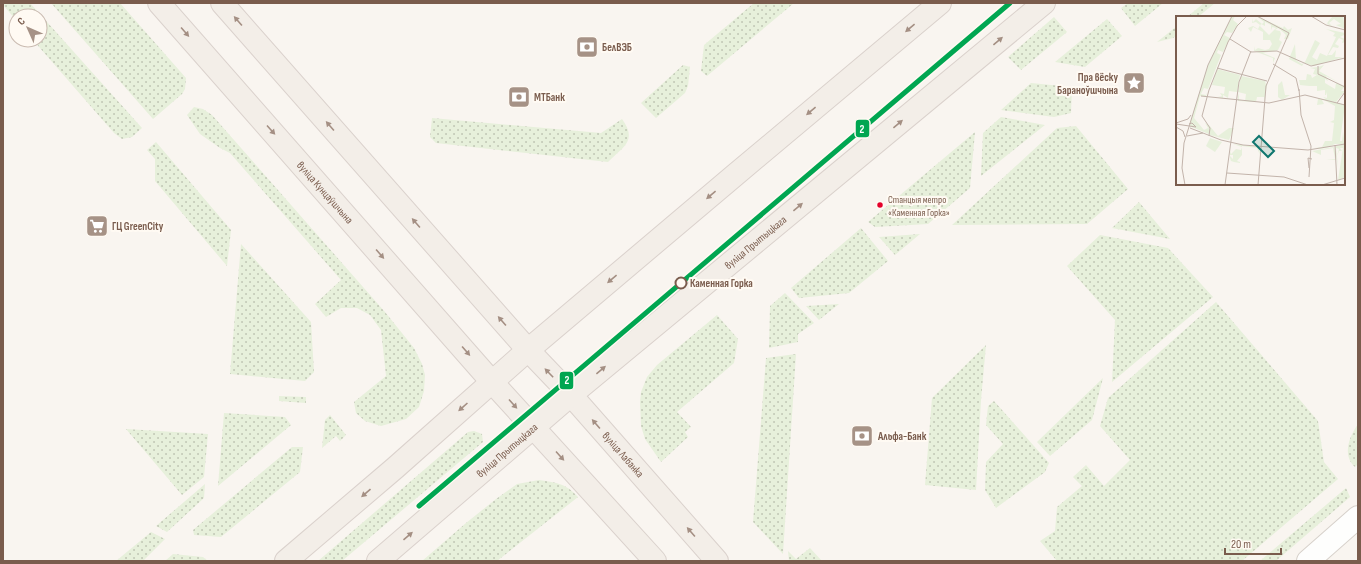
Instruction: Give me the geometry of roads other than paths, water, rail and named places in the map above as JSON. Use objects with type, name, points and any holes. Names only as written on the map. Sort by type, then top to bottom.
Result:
[{"type":"main road","name":"вуліца Кунцаўшчына","points":[[159,3],[492,382]]},
{"type":"main road","points":[[222,3],[528,350]]},
{"type":"main road","points":[[286,561],[395,468],[528,350],[940,3]]},
{"type":"main road","name":"вуліца Прытыцкага","points":[[378,561],[571,395],[1044,3]]},
{"type":"main road","name":"вуліца Лабанка","points":[[528,350],[571,395],[717,561]]},
{"type":"main road","points":[[492,382],[655,561]]},
{"type":"street","points":[[1308,561],[1358,517]]},
{"type":"place","name":"БелВЭБ","points":[[587,47]]},
{"type":"place","name":"Пра вёску Бараноўшчына","points":[[1134,83]]},
{"type":"place","name":"МТБанк","points":[[519,97]]},
{"type":"place","name":"Станцыя метро «Каменная Горка»","points":[[880,205]]},
{"type":"place","name":"ГЦ GreenCity","points":[[97,226]]},
{"type":"place","name":"Каменная Горка","points":[[681,283]]},
{"type":"place","name":"Альфа-Банк","points":[[862,436]]}]
